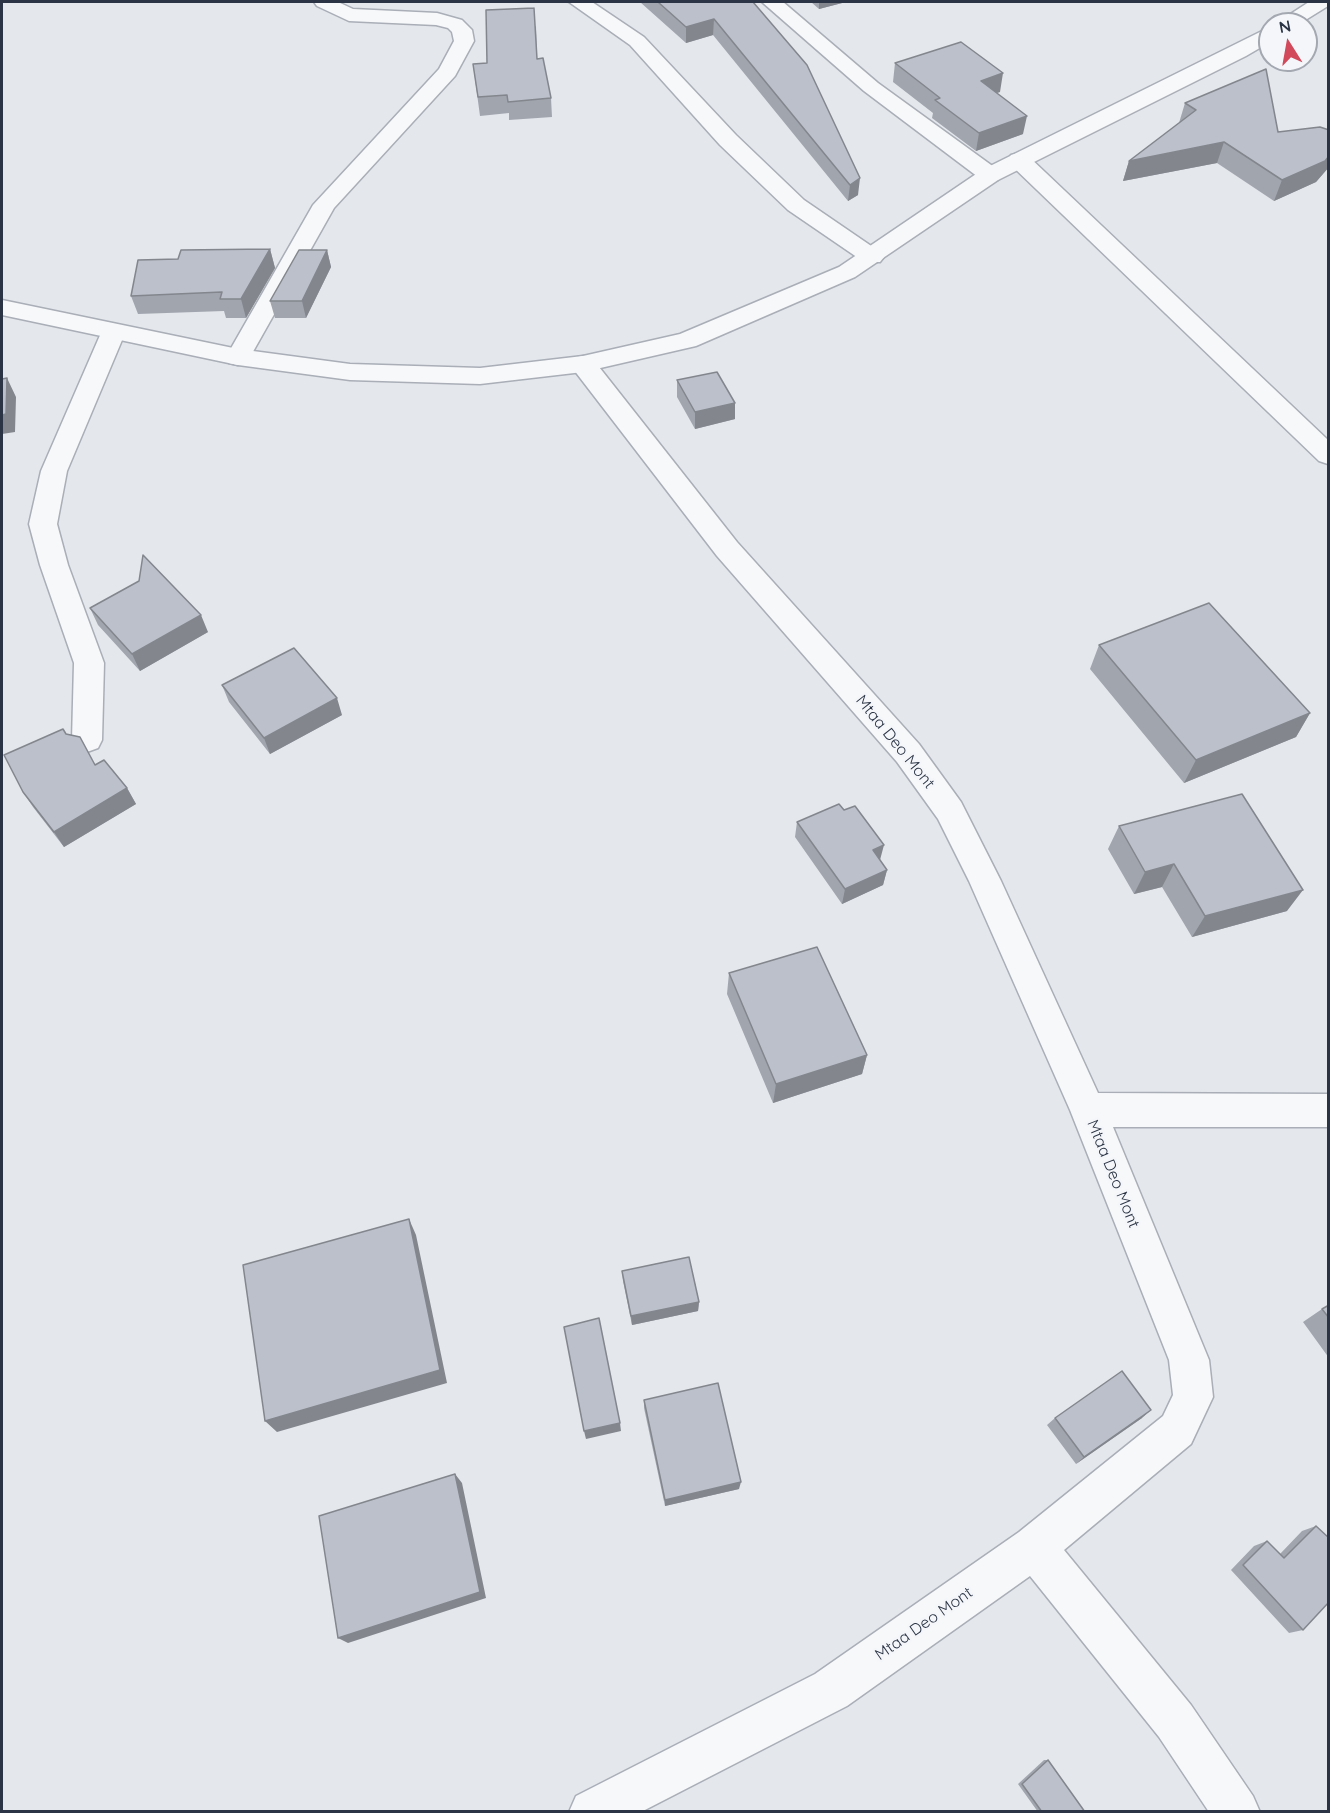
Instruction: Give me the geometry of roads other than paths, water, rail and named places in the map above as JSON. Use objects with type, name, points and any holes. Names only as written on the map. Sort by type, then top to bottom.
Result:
[{"type":"street","points":[[238,357],[324,205],[448,72],[464,41],[462,30],[455,24],[437,19],[349,15],[324,2]]},
{"type":"street","points":[[579,2],[637,41],[728,140],[796,205],[872,257]]},
{"type":"street","points":[[772,2],[871,87],[990,175]]},
{"type":"street","points":[[1305,12],[1321,2]]},
{"type":"street","points":[[2,308],[113,333],[238,357],[350,372],[480,376],[583,364],[687,340],[847,272],[990,175],[1239,52],[1258,40]]},
{"type":"street","points":[[1019,160],[1329,455]]},
{"type":"street","points":[[87,740],[89,663],[54,565],[43,524],[54,471],[113,333]]},
{"type":"street","name":"Mtaa Deo Mont","points":[[583,364],[727,549],[908,753],[950,811],[985,881],[1088,1110],[1189,1360],[1193,1397],[1178,1430],[1034,1547],[831,1690],[592,1812]]},
{"type":"street","points":[[1088,1110],[1329,1110]]},
{"type":"street","points":[[1034,1547],[1175,1721],[1237,1812]]}]
